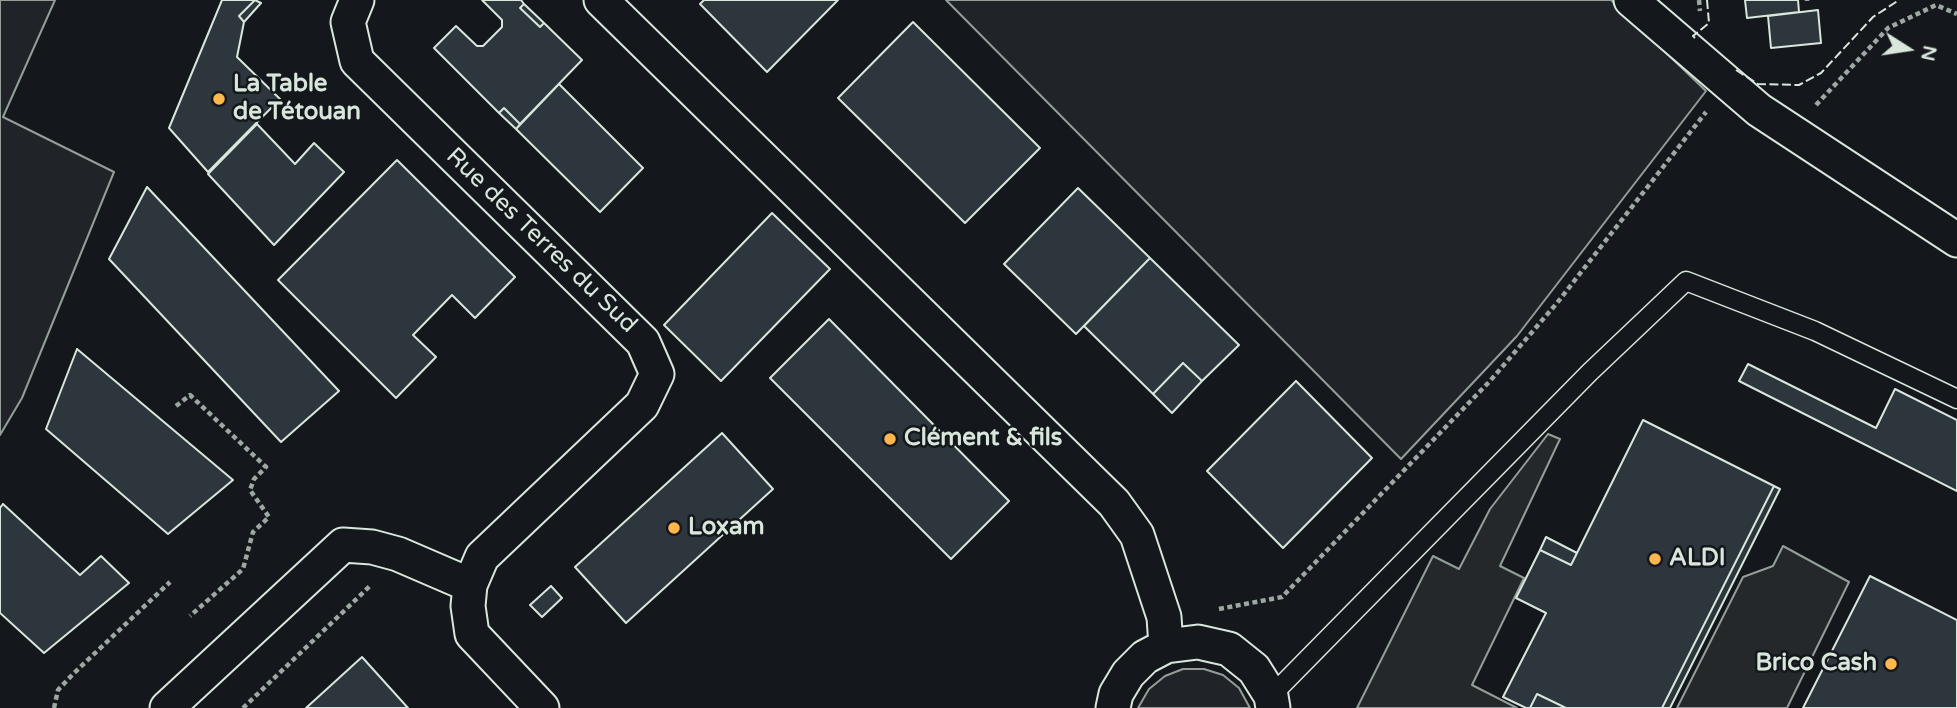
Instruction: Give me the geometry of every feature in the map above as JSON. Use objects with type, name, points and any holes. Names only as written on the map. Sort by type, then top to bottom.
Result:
[{"type":"street","name":"Rue des Terres du Sud","points":[[357,0],[348,22],[357,61],[643,342],[657,374],[642,405],[482,557],[470,584],[468,606],[472,634],[542,708]]},
{"type":"street","points":[[601,0],[1114,503],[1137,535],[1165,631]]},
{"type":"street","points":[[1631,0],[1759,110],[1957,240]]},
{"type":"street","points":[[167,708],[343,545],[372,547],[398,554],[470,584]]},
{"type":"street","points":[[1165,631],[1229,649],[1254,669],[1272,702]]},
{"type":"street","points":[[1113,708],[1116,694],[1128,674],[1165,631]]},
{"type":"lane","points":[[1272,702],[1590,372],[1686,281],[1815,331],[1957,400]]},
{"type":"path","points":[[1795,134],[1821,99],[1888,28],[1936,5],[1957,14]]},
{"type":"path","points":[[1165,631],[1282,597],[1498,371],[1557,303],[1728,83]]},
{"type":"path","points":[[176,406],[190,395],[266,467],[254,479],[250,490],[269,517],[253,532],[243,569],[190,616]]},
{"type":"path","points":[[243,708],[379,577]]},
{"type":"path","points":[[54,708],[58,690],[170,582]]},
{"type":"shaded area","points":[[0,0],[55,0],[3,117],[114,172],[22,398],[0,435]]},
{"type":"shaded area","points":[[946,0],[1611,0],[1706,91],[1517,336],[1401,459]]},
{"type":"shaded area","points":[[1548,434],[1560,439],[1500,566],[1524,578],[1472,685],[1517,708],[1357,708],[1433,556],[1459,569],[1490,509]]},
{"type":"shaded area","points":[[1783,546],[1849,582],[1787,708],[1677,708],[1743,577],[1773,566]]},
{"type":"shaded area","points":[[1183,669],[1204,669],[1223,675],[1239,688],[1250,708],[1138,708],[1149,689],[1165,676]]},
{"type":"building","points":[[222,0],[255,0],[239,16],[244,22],[237,57],[280,99],[208,172],[169,128]]},
{"type":"building","points":[[255,0],[261,3],[244,22],[239,16]]},
{"type":"building","points":[[482,0],[521,0],[524,4],[520,8],[540,27],[544,23],[582,60],[520,124],[504,108],[499,113],[434,48],[456,26],[477,46],[483,46],[502,27],[502,20]]},
{"type":"building","points":[[704,0],[838,0],[767,72],[700,4]]},
{"type":"building","points":[[1745,0],[1798,0],[1799,12],[1747,18]]},
{"type":"building","points":[[524,4],[544,23],[540,27],[520,8]]},
{"type":"building","points":[[1818,10],[1821,43],[1771,48],[1768,16]]},
{"type":"building","points":[[913,22],[1040,148],[965,223],[838,98]]},
{"type":"building","points":[[559,84],[643,168],[600,212],[516,129]]},
{"type":"building","points":[[504,108],[520,124],[516,129],[499,113]]},
{"type":"building","points":[[257,124],[295,164],[314,143],[344,172],[274,245],[208,174]]},
{"type":"building","points":[[397,160],[515,277],[475,318],[452,295],[413,335],[436,357],[396,398],[278,280]]},
{"type":"building","points":[[147,187],[339,391],[281,442],[109,259]]},
{"type":"building","points":[[1078,188],[1150,258],[1076,334],[1004,264]]},
{"type":"building","points":[[772,213],[830,269],[721,381],[664,325]]},
{"type":"building","points":[[1150,258],[1239,345],[1202,381],[1183,363],[1153,394],[1084,326]]},
{"type":"building","name":"Clément & fils","points":[[829,319],[1009,501],[951,559],[770,378]]},
{"type":"building","points":[[77,349],[233,480],[168,534],[46,429]]},
{"type":"building","points":[[1183,363],[1202,381],[1172,413],[1153,394]]},
{"type":"building","points":[[1748,364],[1876,428],[1895,389],[1957,420],[1957,491],[1739,381]]},
{"type":"building","points":[[1296,381],[1372,458],[1283,548],[1207,471]]},
{"type":"building","name":"ALDI","points":[[1643,420],[1774,486],[1662,708],[1566,708],[1537,694],[1530,708],[1526,708],[1503,697],[1546,613],[1516,598],[1540,550],[1571,565]]},
{"type":"building","name":"Loxam","points":[[722,433],[773,489],[626,623],[575,567]]},
{"type":"building","points":[[1774,486],[1780,489],[1670,708],[1662,708]]},
{"type":"building","points":[[3,504],[80,575],[101,556],[129,583],[44,653],[0,613],[0,508]]},
{"type":"building","points":[[1546,537],[1577,553],[1571,565],[1540,550]]},
{"type":"building","name":"Brico Cash","points":[[1870,576],[1957,620],[1957,708],[1803,708]]},
{"type":"building","points":[[551,586],[562,598],[542,617],[530,605]]},
{"type":"building","points":[[362,657],[408,708],[306,708]]},
{"type":"building","points":[[1537,694],[1566,708],[1530,708]]},
{"type":"fence","points":[[1695,38],[1693,36],[1709,23],[1707,0]]},
{"type":"fence","points":[[1736,70],[1758,84],[1799,85],[1821,73],[1873,17],[1899,0]]},
{"type":"place","name":"La Table de Tétouan","points":[[219,99]]},
{"type":"place","name":"Clément & fils","points":[[890,439]]},
{"type":"place","name":"Loxam","points":[[674,528]]},
{"type":"place","name":"ALDI","points":[[1655,559]]},
{"type":"place","name":"Brico Cash","points":[[1891,664]]}]
